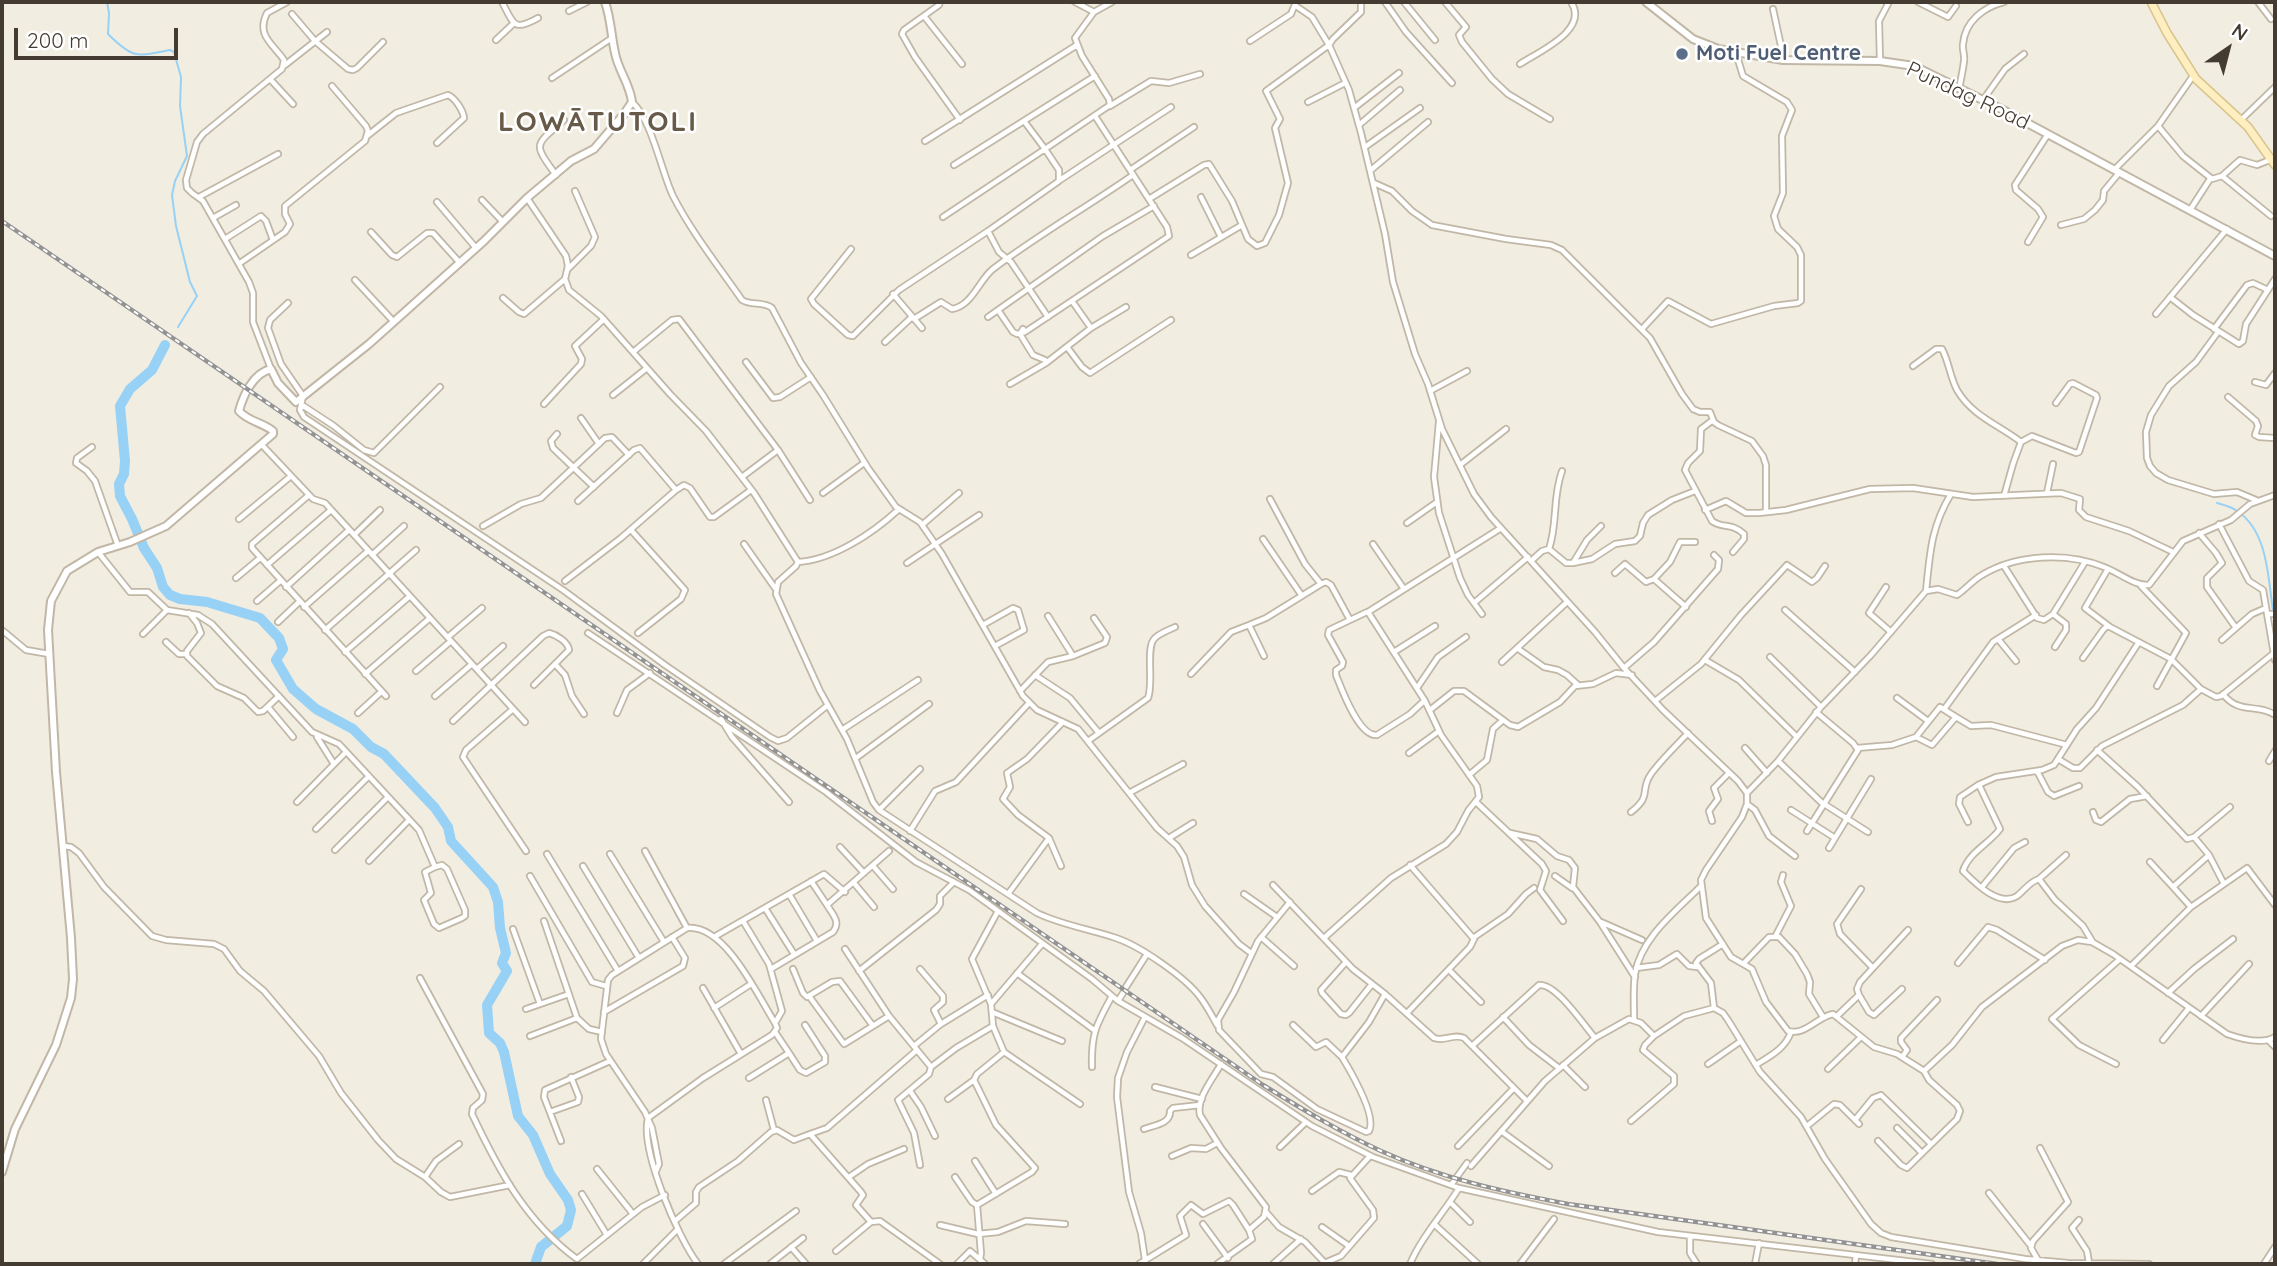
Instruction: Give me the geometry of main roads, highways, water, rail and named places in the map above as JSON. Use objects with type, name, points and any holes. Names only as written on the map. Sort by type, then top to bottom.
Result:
[{"type":"main road","points":[[2151,2],[2193,75],[2241,120],[2274,161]]},
{"type":"waterway","points":[[107,2],[108,34],[136,54],[170,50],[174,52],[181,77],[180,106],[187,156],[175,181],[172,195],[176,226],[190,282],[197,296],[178,327]]},
{"type":"waterway","points":[[165,345],[152,370],[130,389],[120,406],[125,461],[124,474],[119,484],[120,496],[144,548],[157,568],[163,587],[170,595],[180,599],[207,602],[260,618],[279,638],[283,649],[276,660],[293,689],[316,709],[353,729],[371,747],[384,754],[435,808],[448,827],[451,841],[493,887],[506,953],[502,963],[507,971],[487,1005],[489,1033],[500,1043],[504,1052],[518,1116],[533,1135],[550,1174],[568,1200],[571,1210],[567,1226],[541,1247],[535,1264]]},
{"type":"waterway","points":[[2217,503],[2237,511],[2255,530],[2265,556],[2273,611]]},
{"type":"waterway","points":[[2274,616],[2275,624]]},
{"type":"railway","points":[[2,221],[1263,1085],[1351,1136],[1426,1169],[1496,1189],[1568,1204],[1997,1264]]},
{"type":"place","name":"Moti Fuel Centre","points":[[1682,54]]},
{"type":"district","name":"LOWĀTUTOLI","points":[[598,123]]}]
